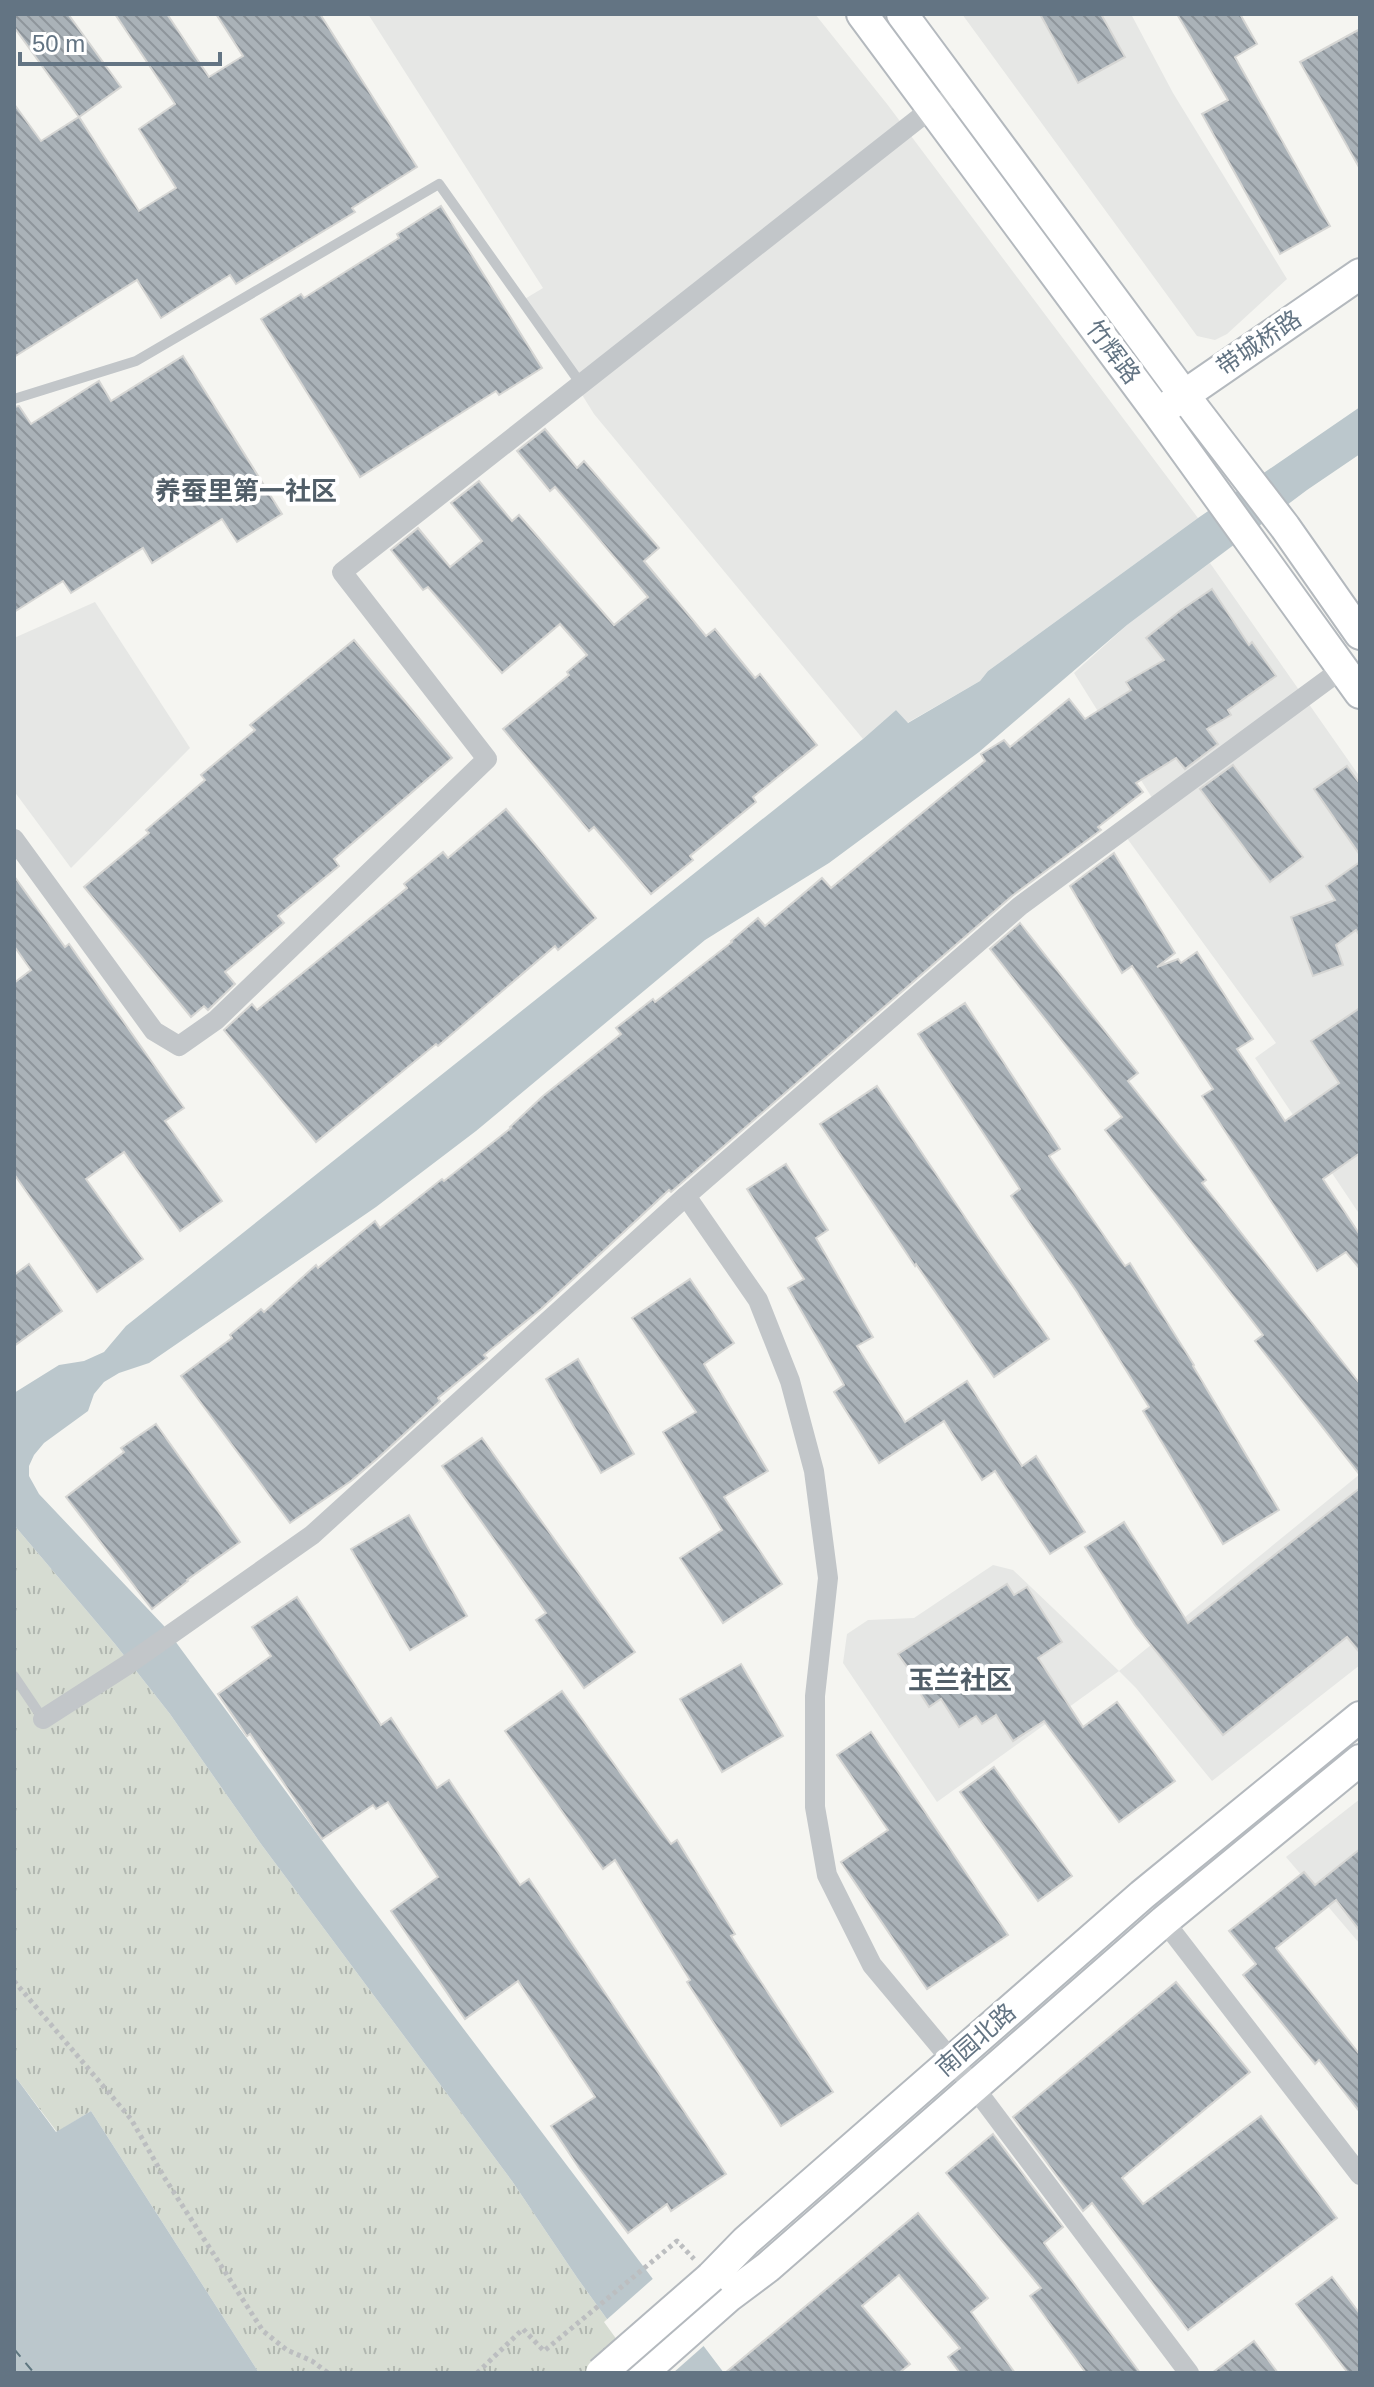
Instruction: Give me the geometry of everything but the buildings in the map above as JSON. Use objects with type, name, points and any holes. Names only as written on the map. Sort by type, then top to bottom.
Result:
[{"type":"main road","name":"竹辉路","points":[[902,14],[1285,527],[1360,634]]},
{"type":"main road","name":"竹辉路","points":[[876,19],[932,108],[1164,421],[1360,693]]},
{"type":"main road","name":"带城桥路","points":[[1164,421],[1360,274]]},
{"type":"main road","name":"带城桥路","points":[[1190,403],[1360,298]]},
{"type":"main road","name":"南园北路","points":[[642,2373],[720,2287],[746,2241],[1153,1885],[1360,1717]]},
{"type":"main road","name":"南园北路","points":[[601,2373],[720,2287],[768,2267],[1164,1921],[1360,1760]]},
{"type":"street","points":[[14,839],[154,1031],[179,1046],[216,1020],[487,759],[342,572],[932,108],[960,93]]},
{"type":"street","points":[[43,1719],[127,1665],[312,1535],[686,1196],[1020,906],[1342,669]]},
{"type":"street","points":[[686,1196],[758,1300],[790,1381],[814,1471],[828,1578],[815,1696],[815,1807],[827,1875],[872,1965],[974,2087],[1189,2373]]},
{"type":"street","points":[[1164,1921],[1360,2175]]},
{"type":"lane","points":[[14,399],[136,361],[439,184],[581,384]]},
{"type":"lane","points":[[14,1676],[43,1719]]},
{"type":"path","points":[[14,1981],[131,2119],[164,2177],[263,2331],[287,2350],[312,2361],[328,2373]]},
{"type":"path","points":[[477,2373],[523,2329],[544,2351],[656,2258]]},
{"type":"shaded area","points":[[368,14],[815,14],[887,104],[1198,518],[988,671],[980,681],[907,723],[896,710],[863,739],[594,414],[523,300],[543,288]]},
{"type":"shaded area","points":[[962,14],[1131,14],[1173,93],[1287,279],[1227,334],[1215,340],[1197,336]]},
{"type":"shaded area","points":[[1360,407],[1360,454],[1127,625],[979,752],[829,863],[705,940],[476,1131],[376,1207],[149,1363],[119,1373],[104,1382],[94,1394],[88,1411],[44,1443],[29,1466],[29,1476],[39,1494],[164,1626],[357,1888],[724,2373],[646,2373],[512,2181],[261,1844],[170,1714],[14,1525],[14,1393],[59,1365],[84,1361],[104,1352],[126,1326],[896,710],[908,723],[980,681],[988,671],[1198,518]]},
{"type":"shaded area","points":[[1210,563],[1360,777],[1360,1215],[1255,1058],[1276,1043],[1121,830],[1154,801],[1074,673],[1127,625]]},
{"type":"shaded area","points":[[95,602],[190,748],[71,868],[14,791],[14,638]]},
{"type":"shaded area","points":[[1360,1474],[1360,1665],[1212,1781],[1119,1671]]},
{"type":"shaded area","points":[[993,1565],[1013,1570],[1119,1671],[937,1802],[843,1663],[847,1634],[868,1620],[914,1618]]},
{"type":"shaded area","points":[[1360,1799],[1360,1944],[1286,1857]]},
{"type":"shaded area","points":[[14,2075],[56,2132],[91,2111],[259,2373],[14,2373]]},
{"type":"green space","points":[[14,1525],[170,1714],[261,1844],[512,2181],[646,2373],[259,2373],[91,2111],[57,2132],[14,2075]]},
{"type":"pier","points":[[656,2276],[707,2343],[673,2373],[641,2373],[604,2322]]},
{"type":"ferry route","points":[[14,2349],[34,2373]]},
{"type":"district","name":"养蚕里第一社区","points":[[246,491]]},
{"type":"district","name":"玉兰社区","points":[[960,1680]]}]
